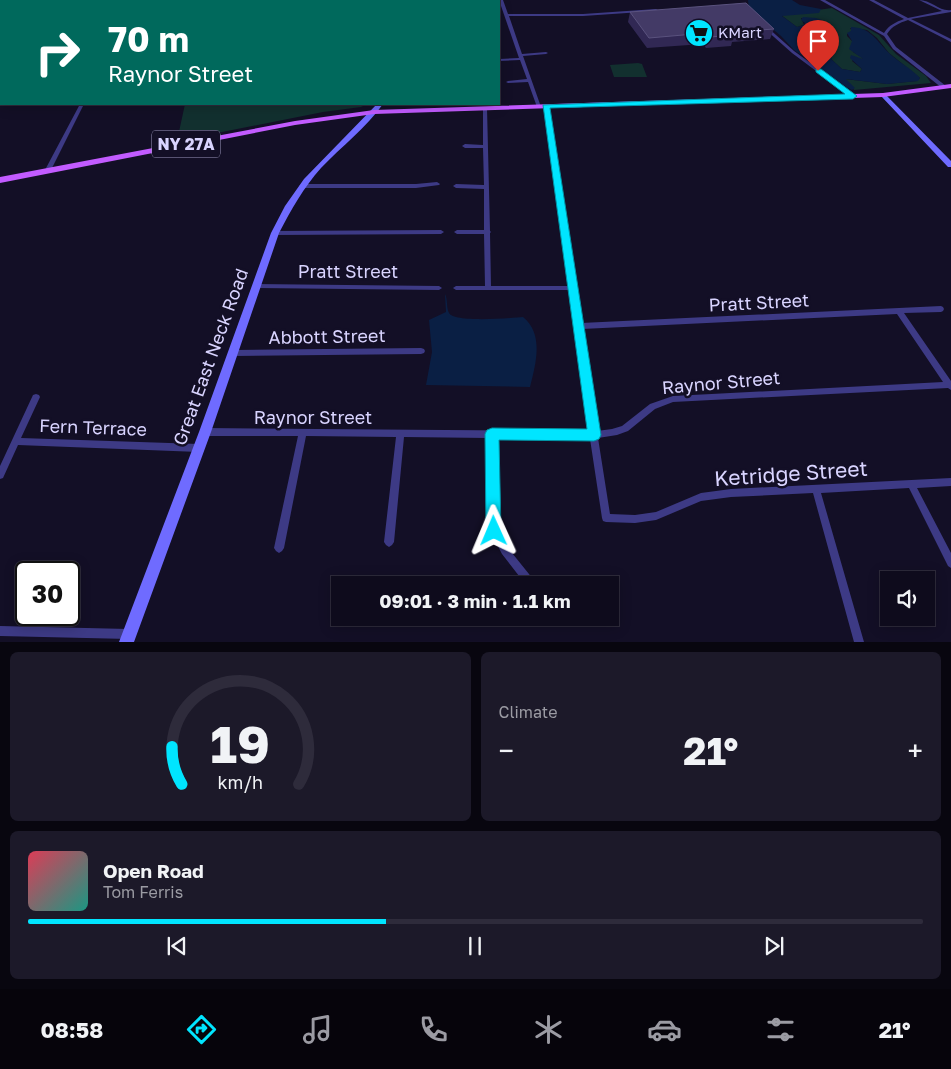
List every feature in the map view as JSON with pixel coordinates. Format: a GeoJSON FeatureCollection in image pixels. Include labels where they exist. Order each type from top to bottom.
{"type":"FeatureCollection","features":[{"type":"Feature","properties":{"kind":"main road","name":"NY 27A"},"geometry":{"type":"LineString","coordinates":[[0,180],[295,122],[377,108],[485,108],[882,95],[947,87]]}},
{"type":"Feature","properties":{"kind":"main road"},"geometry":{"type":"LineString","coordinates":[[882,95],[951,165]]}},
{"type":"Feature","properties":{"kind":"main road","name":"Great East Neck Road"},"geometry":{"type":"LineString","coordinates":[[127,638],[198,448],[206,432],[275,233],[287,209],[302,186],[318,167],[377,108]]}},
{"type":"Feature","properties":{"kind":"street"},"geometry":{"type":"LineString","coordinates":[[501,0],[521,57],[542,106],[594,435]]}},
{"type":"Feature","properties":{"kind":"street"},"geometry":{"type":"LineString","coordinates":[[822,0],[885,36],[897,51],[947,87]]}},
{"type":"Feature","properties":{"kind":"street"},"geometry":{"type":"LineString","coordinates":[[871,0],[951,41]]}},
{"type":"Feature","properties":{"kind":"street"},"geometry":{"type":"LineString","coordinates":[[921,0],[949,12]]}},
{"type":"Feature","properties":{"kind":"street"},"geometry":{"type":"LineString","coordinates":[[500,13],[582,15],[665,10]]}},
{"type":"Feature","properties":{"kind":"street"},"geometry":{"type":"LineString","coordinates":[[885,36],[886,30],[891,24],[949,12]]}},
{"type":"Feature","properties":{"kind":"street"},"geometry":{"type":"LineString","coordinates":[[762,24],[793,52],[853,96]]}},
{"type":"Feature","properties":{"kind":"street"},"geometry":{"type":"LineString","coordinates":[[500,60],[546,53]]}},
{"type":"Feature","properties":{"kind":"street"},"geometry":{"type":"LineString","coordinates":[[508,82],[530,80]]}},
{"type":"Feature","properties":{"kind":"street"},"geometry":{"type":"LineString","coordinates":[[48,170],[81,105]]}},
{"type":"Feature","properties":{"kind":"street"},"geometry":{"type":"LineString","coordinates":[[485,108],[488,288]]}},
{"type":"Feature","properties":{"kind":"street"},"geometry":{"type":"LineString","coordinates":[[464,146],[486,147]]}},
{"type":"Feature","properties":{"kind":"street"},"geometry":{"type":"LineString","coordinates":[[302,186],[416,186],[437,184]]}},
{"type":"Feature","properties":{"kind":"street"},"geometry":{"type":"LineString","coordinates":[[456,186],[487,187]]}},
{"type":"Feature","properties":{"kind":"street"},"geometry":{"type":"LineString","coordinates":[[275,233],[441,232]]}},
{"type":"Feature","properties":{"kind":"street"},"geometry":{"type":"LineString","coordinates":[[457,232],[488,232]]}},
{"type":"Feature","properties":{"kind":"street","name":"Pratt Street"},"geometry":{"type":"LineString","coordinates":[[257,286],[439,288]]}},
{"type":"Feature","properties":{"kind":"street"},"geometry":{"type":"LineString","coordinates":[[456,288],[571,288]]}},
{"type":"Feature","properties":{"kind":"street","name":"Pratt Street"},"geometry":{"type":"LineString","coordinates":[[578,326],[941,309]]}},
{"type":"Feature","properties":{"kind":"street"},"geometry":{"type":"LineString","coordinates":[[899,312],[950,386]]}},
{"type":"Feature","properties":{"kind":"street","name":"Abbott Street"},"geometry":{"type":"LineString","coordinates":[[234,353],[421,351]]}},
{"type":"Feature","properties":{"kind":"street","name":"Raynor Street"},"geometry":{"type":"LineString","coordinates":[[206,432],[594,435],[614,433],[628,426],[655,404],[673,399],[950,386]]}},
{"type":"Feature","properties":{"kind":"street"},"geometry":{"type":"LineString","coordinates":[[0,475],[36,397]]}},
{"type":"Feature","properties":{"kind":"street"},"geometry":{"type":"LineString","coordinates":[[279,548],[303,433]]}},
{"type":"Feature","properties":{"kind":"street"},"geometry":{"type":"LineString","coordinates":[[389,542],[400,433]]}},
{"type":"Feature","properties":{"kind":"street"},"geometry":{"type":"LineString","coordinates":[[492,434],[494,531],[505,551],[525,576]]}},
{"type":"Feature","properties":{"kind":"street","name":"Ketridge Street"},"geometry":{"type":"LineString","coordinates":[[594,435],[606,518],[636,519],[656,516],[701,497],[731,493],[951,482]]}},
{"type":"Feature","properties":{"kind":"street","name":"Fern Terrace"},"geometry":{"type":"LineString","coordinates":[[15,441],[198,448]]}},
{"type":"Feature","properties":{"kind":"street"},"geometry":{"type":"LineString","coordinates":[[911,484],[951,563]]}},
{"type":"Feature","properties":{"kind":"street"},"geometry":{"type":"LineString","coordinates":[[816,489],[859,642]]}},
{"type":"Feature","properties":{"kind":"street"},"geometry":{"type":"LineString","coordinates":[[0,631],[127,638]]}},
{"type":"Feature","properties":{"kind":"green space"},"geometry":{"type":"Polygon","coordinates":[[[832,8],[879,35],[896,54],[926,76],[931,83],[854,90],[845,79],[887,84],[917,81],[920,78],[889,53],[877,38],[867,30],[850,28],[852,31],[847,36],[852,41],[853,52],[863,58],[861,60],[855,57],[852,61],[862,69],[860,72],[842,69],[831,59],[835,52],[828,47],[830,43],[816,35],[819,31],[816,28],[818,27],[816,18],[801,18],[804,25],[797,27],[781,15],[832,8]]]}},
{"type":"Feature","properties":{"kind":"green space"},"geometry":{"type":"Polygon","coordinates":[[[642,64],[647,77],[614,77],[610,65],[642,64]]]}},
{"type":"Feature","properties":{"kind":"green space"},"geometry":{"type":"Polygon","coordinates":[[[185,105],[365,105],[361,107],[323,112],[177,141],[185,105]]]}},
{"type":"Feature","properties":{"kind":"water"},"geometry":{"type":"Polygon","coordinates":[[[748,0],[792,0],[800,5],[821,9],[819,13],[782,16],[797,27],[804,25],[805,23],[801,20],[803,17],[822,20],[820,27],[816,28],[820,33],[816,35],[824,37],[830,43],[828,47],[836,53],[833,54],[831,59],[842,69],[860,72],[862,69],[850,58],[851,55],[863,59],[849,49],[852,41],[847,33],[851,31],[851,27],[868,32],[920,78],[918,81],[887,84],[846,79],[855,88],[852,90],[794,50],[781,36],[749,9],[748,0]]]}},
{"type":"Feature","properties":{"kind":"water"},"geometry":{"type":"Polygon","coordinates":[[[445,294],[448,311],[453,316],[471,319],[523,317],[530,324],[534,332],[537,349],[530,387],[426,385],[432,352],[429,320],[446,312],[445,294]]]}},
{"type":"Feature","properties":{"kind":"building"},"geometry":{"type":"Polygon","coordinates":[[[746,3],[774,29],[732,32],[735,35],[710,37],[706,33],[649,38],[630,12],[746,3]]]}},
{"type":"Feature","properties":{"kind":"place","name":"KMart"},"geometry":{"type":"Point","coordinates":[699,33]}},
{"type":"Feature","properties":{"kind":"route"},"geometry":{"type":"LineString","coordinates":[[494,531],[492,434],[594,435],[571,288],[546,106],[853,96],[818,71]]}}]}
